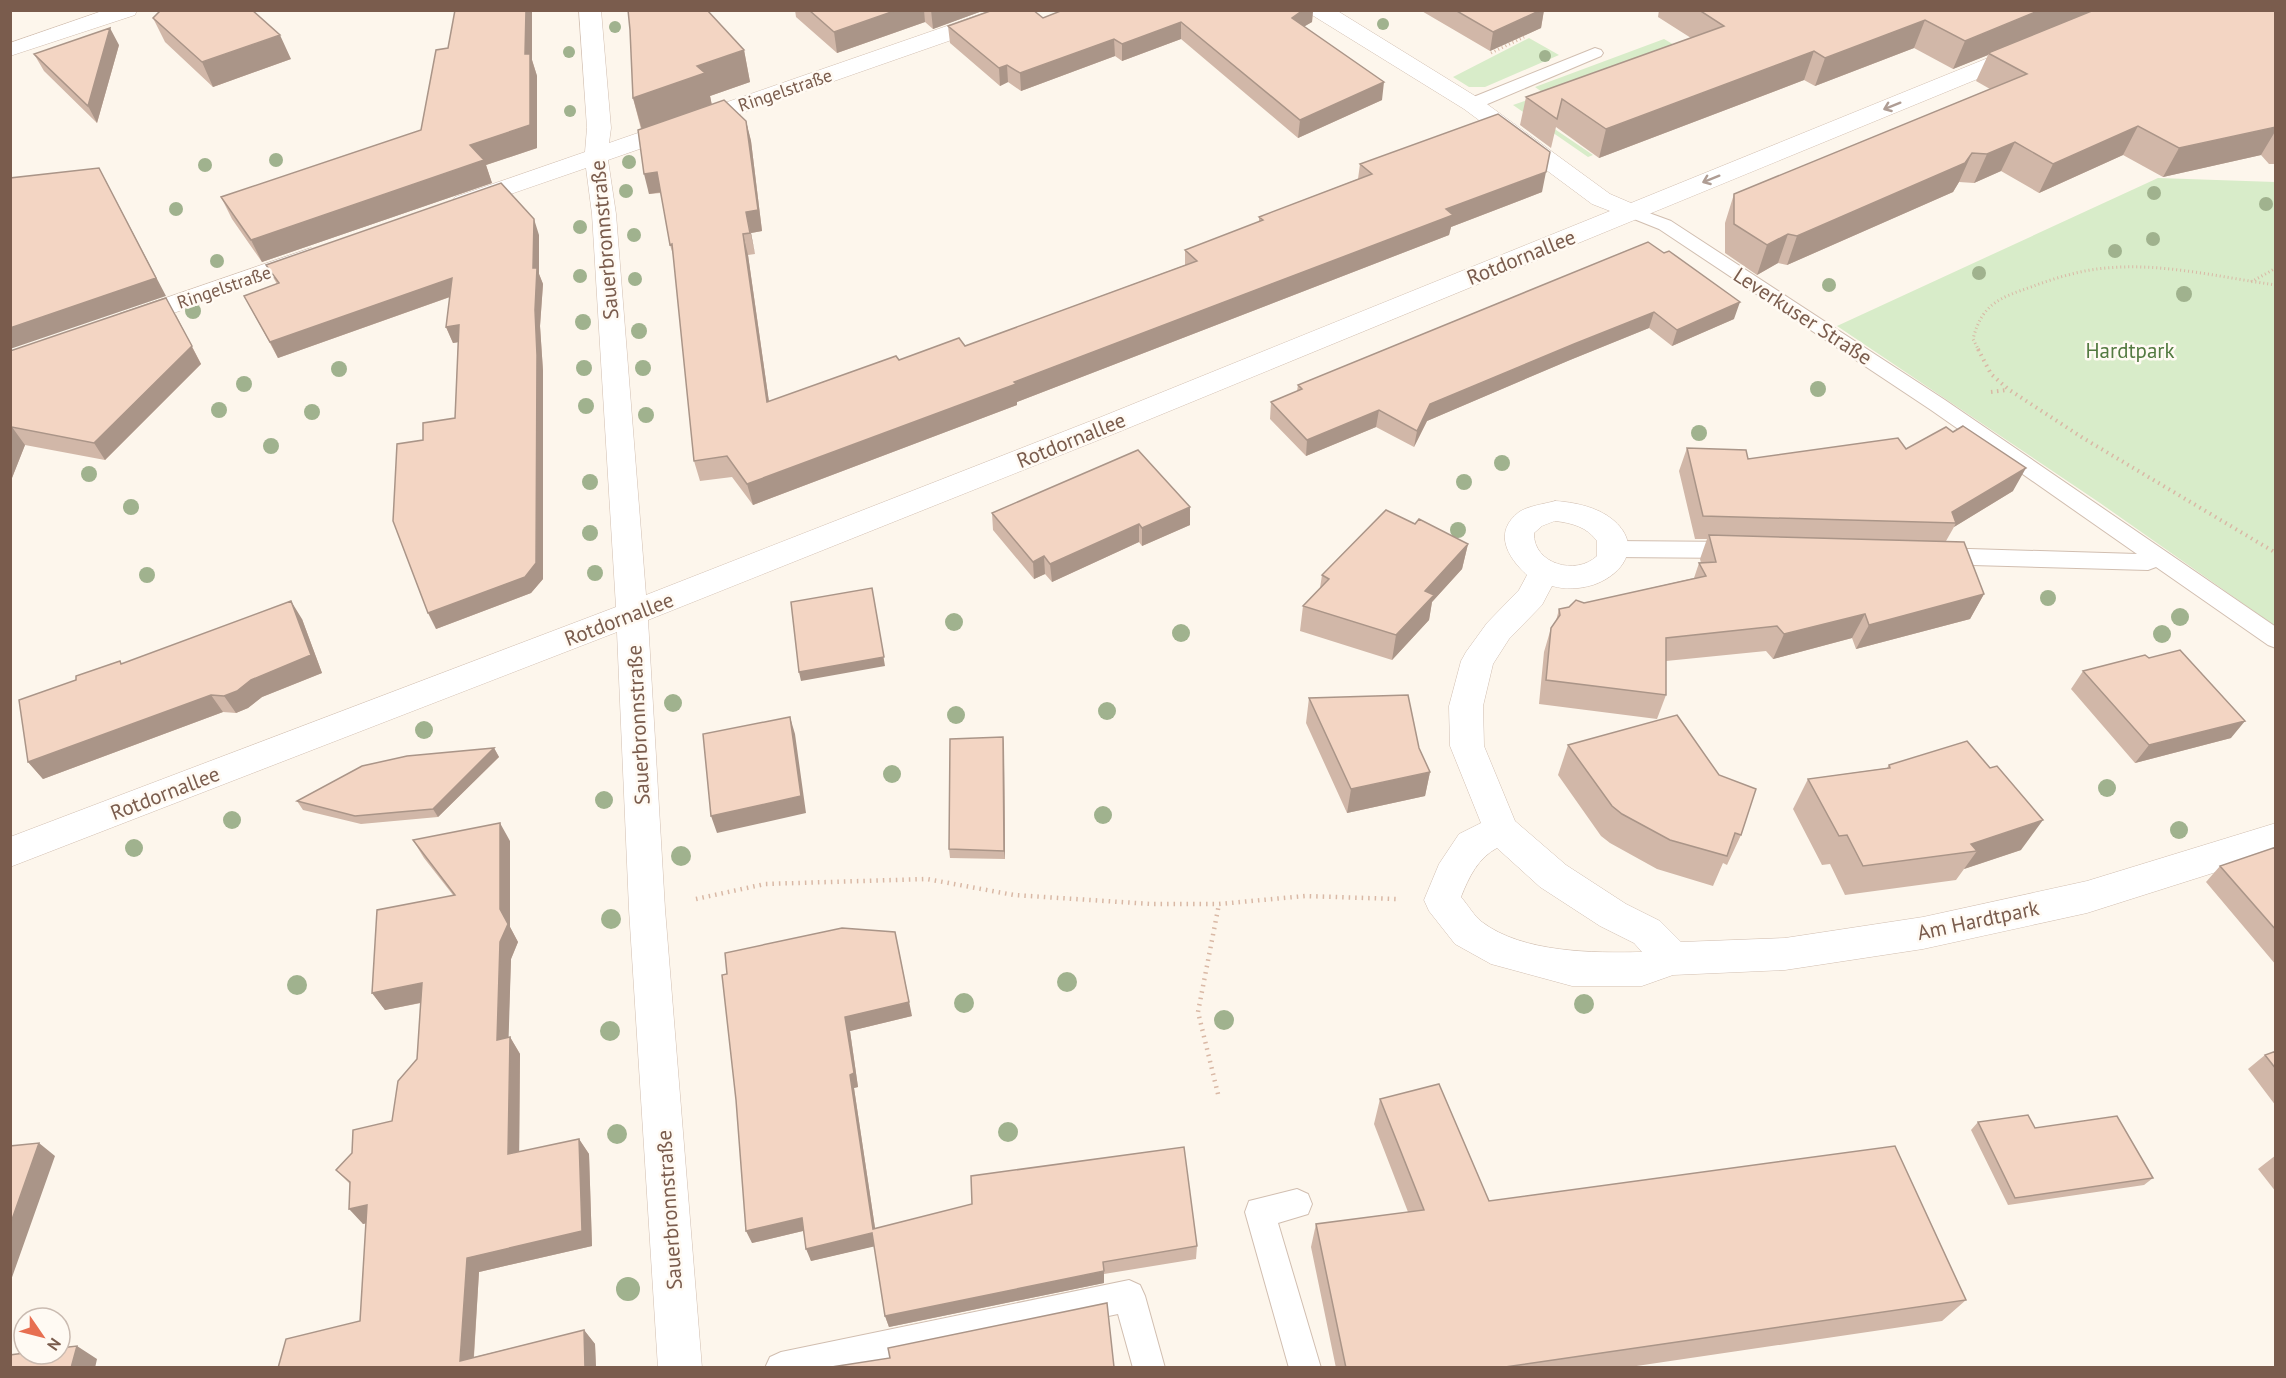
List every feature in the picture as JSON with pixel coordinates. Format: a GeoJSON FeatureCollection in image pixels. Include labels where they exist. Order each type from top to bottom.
{"type":"FeatureCollection","features":[{"type":"Feature","properties":{"kind":"street"},"geometry":{"type":"LineString","coordinates":[[39,39],[51,10]]}},
{"type":"Feature","properties":{"kind":"street"},"geometry":{"type":"LineString","coordinates":[[10,50],[127,10]]}},
{"type":"Feature","properties":{"kind":"street","name":"Sauerbronnstraße"},"geometry":{"type":"LineString","coordinates":[[590,10],[599,128],[596,156],[604,214],[632,613],[647,909],[680,1368]]}},
{"type":"Feature","properties":{"kind":"street","name":"Ringelstraße"},"geometry":{"type":"LineString","coordinates":[[444,209],[1015,10]]}},
{"type":"Feature","properties":{"kind":"street","name":"Leverkuser Straße"},"geometry":{"type":"LineString","coordinates":[[1320,10],[1472,104],[1601,199],[1630,211]]}},
{"type":"Feature","properties":{"kind":"street"},"geometry":{"type":"LineString","coordinates":[[10,28],[39,39]]}},
{"type":"Feature","properties":{"kind":"street","name":"Rotdornallee"},"geometry":{"type":"LineString","coordinates":[[10,852],[632,613],[1111,424],[2040,45]]}},
{"type":"Feature","properties":{"kind":"street","name":"Ringelstraße"},"geometry":{"type":"LineString","coordinates":[[111,327],[333,248]]}},
{"type":"Feature","properties":{"kind":"street"},"geometry":{"type":"LineString","coordinates":[[1571,512],[1587,517],[1601,526],[1609,537],[1613,549],[1611,560],[1603,569],[1592,575],[1577,578],[1560,577],[1544,572],[1521,552],[1517,541],[1519,529],[1527,520],[1539,513],[1571,512]]}},
{"type":"Feature","properties":{"kind":"street"},"geometry":{"type":"LineString","coordinates":[[1544,572],[1531,597],[1498,632],[1477,661],[1466,706],[1467,746],[1501,830],[1553,876],[1613,915],[1647,932],[1673,959]]}},
{"type":"Feature","properties":{"kind":"street"},"geometry":{"type":"LineString","coordinates":[[1442,900],[1452,875],[1472,844],[1501,830]]}},
{"type":"Feature","properties":{"kind":"street","name":"Am Hardtpark"},"geometry":{"type":"LineString","coordinates":[[1442,900],[1468,933],[1504,952],[1572,969],[1642,969],[1673,959],[1785,954],[1923,933],[2087,897],[2276,838]]}},
{"type":"Feature","properties":{"kind":"lane"},"geometry":{"type":"LineString","coordinates":[[1472,104],[1595,53]]}},
{"type":"Feature","properties":{"kind":"lane","name":"Leverkuser Straße"},"geometry":{"type":"LineString","coordinates":[[1630,211],[1665,225],[1938,405],[2276,639]]}},
{"type":"Feature","properties":{"kind":"lane"},"geometry":{"type":"LineString","coordinates":[[1613,549],[1754,550]]}},
{"type":"Feature","properties":{"kind":"lane"},"geometry":{"type":"LineString","coordinates":[[1921,555],[2148,562],[2160,557]]}},
{"type":"Feature","properties":{"kind":"lane"},"geometry":{"type":"LineString","coordinates":[[1297,1204],[1260,1212],[1305,1368]]}},
{"type":"Feature","properties":{"kind":"lane"},"geometry":{"type":"LineString","coordinates":[[781,1368],[1129,1296],[1149,1368]]}},
{"type":"Feature","properties":{"kind":"path"},"geometry":{"type":"LineString","coordinates":[[2251,282],[2276,268]]}},
{"type":"Feature","properties":{"kind":"path"},"geometry":{"type":"LineString","coordinates":[[2276,285],[2154,269],[2097,269],[2039,283],[1999,297],[1981,317],[1973,339],[1991,374],[2008,390],[2083,438],[2276,553]]}},
{"type":"Feature","properties":{"kind":"path"},"geometry":{"type":"LineString","coordinates":[[647,909],[765,884],[927,879],[1014,895],[1150,904],[1219,904],[1305,896],[1442,900]]}},
{"type":"Feature","properties":{"kind":"path"},"geometry":{"type":"LineString","coordinates":[[1218,1094],[1198,1012],[1219,904]]}},
{"type":"Feature","properties":{"kind":"green space"},"geometry":{"type":"Polygon","coordinates":[[[1529,38],[1559,55],[1485,87],[1469,87],[1453,77],[1529,38]]]}},
{"type":"Feature","properties":{"kind":"green space"},"geometry":{"type":"Polygon","coordinates":[[[1664,39],[1690,54],[1531,113],[1593,155],[1588,157],[1513,105],[1545,94],[1535,87],[1664,39]]]}},
{"type":"Feature","properties":{"kind":"green space","name":"Hardtpark"},"geometry":{"type":"Polygon","coordinates":[[[2158,178],[2275,182],[2275,626],[2100,503],[1837,326],[2158,178]]]}},
{"type":"Feature","properties":{"kind":"building"},"geometry":{"type":"Polygon","coordinates":[[[161,10],[252,10],[280,35],[202,62],[153,18],[161,10]]]}},
{"type":"Feature","properties":{"kind":"building"},"geometry":{"type":"Polygon","coordinates":[[[455,10],[526,10],[525,54],[530,54],[530,125],[470,145],[484,160],[251,240],[221,197],[421,130],[436,50],[448,48],[455,10]]]}},
{"type":"Feature","properties":{"kind":"building"},"geometry":{"type":"Polygon","coordinates":[[[628,10],[707,10],[744,50],[697,66],[705,73],[633,98],[628,10]]]}},
{"type":"Feature","properties":{"kind":"building"},"geometry":{"type":"Polygon","coordinates":[[[809,10],[897,10],[834,32],[809,10]]]}},
{"type":"Feature","properties":{"kind":"building"},"geometry":{"type":"Polygon","coordinates":[[[993,10],[1033,10],[1043,18],[1063,10],[1303,10],[1292,18],[1384,82],[1300,120],[1181,22],[1122,44],[1114,39],[1020,73],[1007,65],[999,68],[948,26],[993,10]]]}},
{"type":"Feature","properties":{"kind":"building"},"geometry":{"type":"Polygon","coordinates":[[[1455,10],[1541,10],[1493,32],[1455,10]]]}},
{"type":"Feature","properties":{"kind":"building"},"geometry":{"type":"Polygon","coordinates":[[[1699,10],[2040,10],[1965,41],[1925,20],[1825,58],[1814,51],[1606,129],[1562,99],[1557,119],[1526,97],[1724,26],[1699,10]]]}},
{"type":"Feature","properties":{"kind":"building"},"geometry":{"type":"Polygon","coordinates":[[[2094,10],[2276,10],[2276,127],[2179,148],[2138,126],[2053,164],[2015,142],[1987,154],[1972,153],[1965,163],[1797,236],[1788,234],[1767,245],[1734,224],[1734,194],[2027,74],[1988,53],[2094,10]]]}},
{"type":"Feature","properties":{"kind":"building"},"geometry":{"type":"Polygon","coordinates":[[[110,28],[88,106],[34,54],[110,28]]]}},
{"type":"Feature","properties":{"kind":"building"},"geometry":{"type":"Polygon","coordinates":[[[724,100],[746,121],[758,210],[746,212],[750,233],[743,234],[767,402],[896,356],[899,360],[959,338],[965,346],[1197,261],[1185,250],[1263,220],[1259,217],[1372,174],[1360,164],[1498,114],[1550,152],[1546,172],[1446,209],[1453,215],[1014,382],[1016,384],[747,484],[727,456],[694,461],[672,244],[670,245],[657,172],[644,174],[638,130],[724,100]]]}},
{"type":"Feature","properties":{"kind":"building"},"geometry":{"type":"Polygon","coordinates":[[[99,168],[156,278],[10,328],[10,178],[99,168]]]}},
{"type":"Feature","properties":{"kind":"building"},"geometry":{"type":"Polygon","coordinates":[[[501,183],[534,219],[533,268],[537,268],[535,310],[537,355],[536,563],[525,577],[428,613],[393,521],[397,444],[423,440],[423,423],[455,418],[459,325],[446,327],[452,278],[270,342],[244,296],[279,283],[266,265],[501,183]]]}},
{"type":"Feature","properties":{"kind":"building"},"geometry":{"type":"Polygon","coordinates":[[[1648,242],[1664,253],[1669,251],[1740,302],[1677,330],[1654,312],[1430,404],[1417,431],[1379,410],[1307,440],[1271,402],[1302,389],[1298,385],[1648,242]]]}},
{"type":"Feature","properties":{"kind":"building"},"geometry":{"type":"Polygon","coordinates":[[[166,298],[192,346],[94,443],[12,427],[10,432],[10,351],[166,298]]]}},
{"type":"Feature","properties":{"kind":"building"},"geometry":{"type":"Polygon","coordinates":[[[1963,426],[2026,468],[1952,512],[1956,523],[1703,516],[1687,448],[1746,450],[1748,459],[1898,438],[1906,449],[1946,427],[1953,432],[1963,426]]]}},
{"type":"Feature","properties":{"kind":"building"},"geometry":{"type":"Polygon","coordinates":[[[1138,450],[1190,507],[1142,528],[1139,524],[1050,564],[1044,556],[1033,562],[992,513],[1138,450]]]}},
{"type":"Feature","properties":{"kind":"building"},"geometry":{"type":"Polygon","coordinates":[[[1386,510],[1415,524],[1419,519],[1468,544],[1425,591],[1434,595],[1396,635],[1303,606],[1329,579],[1322,575],[1386,510]]]}},
{"type":"Feature","properties":{"kind":"building"},"geometry":{"type":"Polygon","coordinates":[[[1709,535],[1964,542],[1984,594],[1869,625],[1865,614],[1784,634],[1777,626],[1666,638],[1666,695],[1546,680],[1551,628],[1560,615],[1559,609],[1569,607],[1576,600],[1584,603],[1706,576],[1699,563],[1716,562],[1709,535]]]}},
{"type":"Feature","properties":{"kind":"building"},"geometry":{"type":"Polygon","coordinates":[[[872,588],[884,657],[799,672],[791,602],[872,588]]]}},
{"type":"Feature","properties":{"kind":"building"},"geometry":{"type":"Polygon","coordinates":[[[291,601],[311,655],[251,680],[237,691],[224,696],[211,695],[28,762],[19,700],[76,680],[76,676],[120,661],[121,664],[291,601]]]}},
{"type":"Feature","properties":{"kind":"building"},"geometry":{"type":"Polygon","coordinates":[[[2180,650],[2245,721],[2149,745],[2083,671],[2145,655],[2149,658],[2180,650]]]}},
{"type":"Feature","properties":{"kind":"building"},"geometry":{"type":"Polygon","coordinates":[[[1408,695],[1419,748],[1430,772],[1351,789],[1309,698],[1408,695]]]}},
{"type":"Feature","properties":{"kind":"building"},"geometry":{"type":"Polygon","coordinates":[[[1677,715],[1719,775],[1756,789],[1741,835],[1735,833],[1727,856],[1670,840],[1622,814],[1612,806],[1568,745],[1677,715]]]}},
{"type":"Feature","properties":{"kind":"building"},"geometry":{"type":"Polygon","coordinates":[[[790,717],[801,796],[711,816],[703,734],[790,717]]]}},
{"type":"Feature","properties":{"kind":"building"},"geometry":{"type":"Polygon","coordinates":[[[1003,737],[1004,851],[949,849],[950,739],[1003,737]]]}},
{"type":"Feature","properties":{"kind":"building"},"geometry":{"type":"Polygon","coordinates":[[[1967,741],[1990,768],[1997,766],[2043,820],[1971,844],[1977,851],[1863,866],[1847,835],[1839,836],[1808,779],[1890,768],[1889,765],[1967,741]]]}},
{"type":"Feature","properties":{"kind":"building"},"geometry":{"type":"Polygon","coordinates":[[[494,748],[433,809],[355,816],[297,801],[362,766],[407,756],[494,748]]]}},
{"type":"Feature","properties":{"kind":"building"},"geometry":{"type":"Polygon","coordinates":[[[500,823],[500,909],[508,924],[500,942],[497,1040],[510,1037],[508,1154],[579,1139],[582,1231],[467,1258],[460,1361],[584,1330],[585,1368],[278,1368],[286,1339],[360,1321],[367,1205],[349,1209],[350,1182],[336,1170],[352,1153],[353,1130],[392,1121],[398,1081],[417,1059],[422,983],[372,993],[377,910],[455,895],[413,840],[500,823]]]}},
{"type":"Feature","properties":{"kind":"building"},"geometry":{"type":"Polygon","coordinates":[[[2276,847],[2276,930],[2220,866],[2276,847]]]}},
{"type":"Feature","properties":{"kind":"building"},"geometry":{"type":"Polygon","coordinates":[[[842,928],[895,932],[909,1002],[845,1017],[854,1073],[850,1075],[873,1229],[972,1204],[971,1176],[1184,1147],[1197,1246],[1103,1262],[1104,1271],[885,1316],[872,1233],[806,1249],[802,1218],[746,1231],[736,1100],[722,975],[727,974],[725,953],[842,928]]]}},
{"type":"Feature","properties":{"kind":"building"},"geometry":{"type":"Polygon","coordinates":[[[2276,1051],[2276,1069],[2265,1055],[2276,1051]]]}},
{"type":"Feature","properties":{"kind":"building"},"geometry":{"type":"Polygon","coordinates":[[[1439,1084],[1489,1201],[1895,1146],[1966,1300],[1498,1368],[1346,1368],[1316,1224],[1424,1210],[1380,1099],[1439,1084]]]}},
{"type":"Feature","properties":{"kind":"building"},"geometry":{"type":"Polygon","coordinates":[[[2028,1115],[2035,1128],[2117,1116],[2153,1178],[2015,1198],[1978,1122],[2028,1115]]]}},
{"type":"Feature","properties":{"kind":"building"},"geometry":{"type":"Polygon","coordinates":[[[39,1143],[10,1225],[10,1146],[39,1143]]]}},
{"type":"Feature","properties":{"kind":"building"},"geometry":{"type":"Polygon","coordinates":[[[1107,1303],[1114,1367],[1117,1368],[825,1368],[890,1358],[888,1348],[1107,1303]]]}},
{"type":"Feature","properties":{"kind":"building"},"geometry":{"type":"Polygon","coordinates":[[[77,1346],[72,1364],[72,1347],[77,1346]]]}},
{"type":"Feature","properties":{"kind":"building"},"geometry":{"type":"Polygon","coordinates":[[[10,1355],[12,1355],[12,1366],[72,1366],[71,1368],[10,1368],[10,1355]]]}}]}
